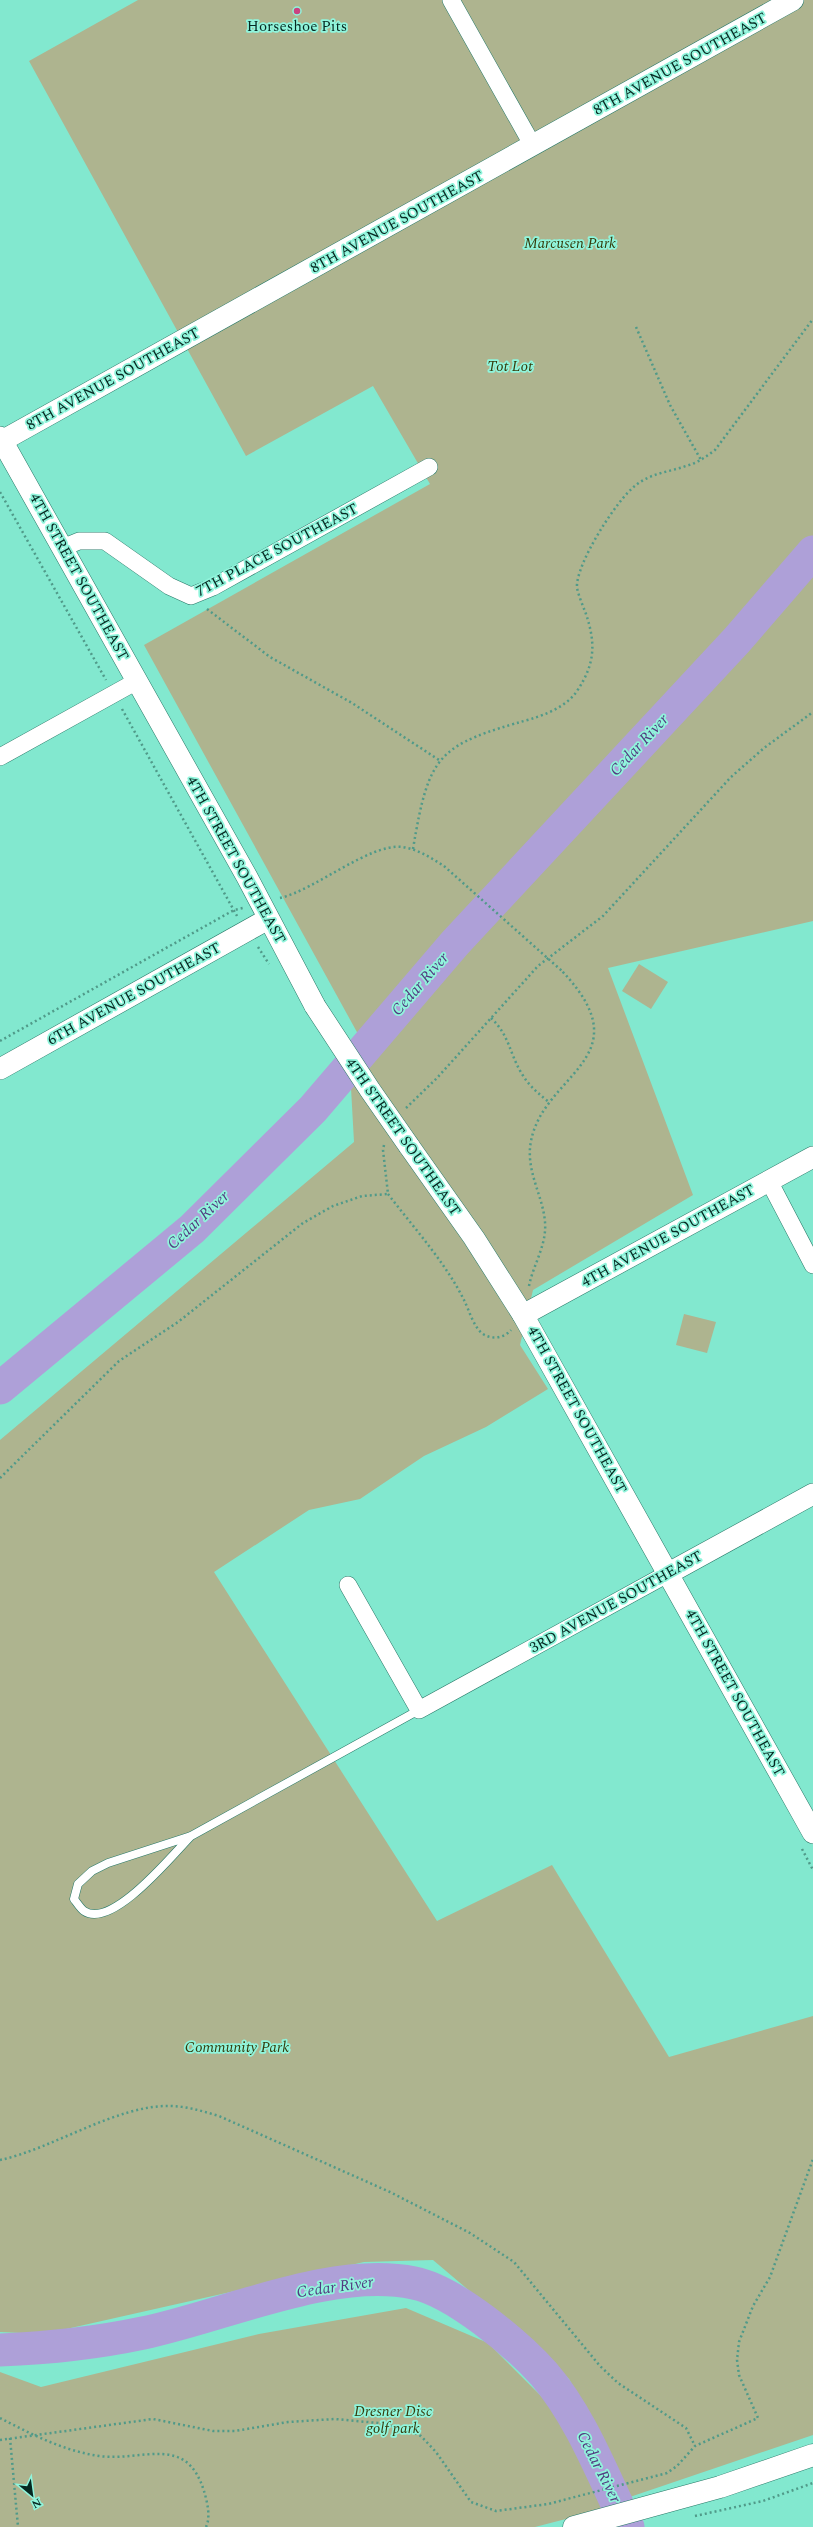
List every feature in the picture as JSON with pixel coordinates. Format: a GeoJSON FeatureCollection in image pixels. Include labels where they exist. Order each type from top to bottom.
{"type":"FeatureCollection","features":[{"type":"Feature","properties":{"kind":"main road"},"geometry":{"type":"LineString","coordinates":[[574,2527],[678,2500],[813,2455]]}},
{"type":"Feature","properties":{"kind":"street"},"geometry":{"type":"LineString","coordinates":[[451,0],[533,146]]}},
{"type":"Feature","properties":{"kind":"street","name":"8TH AVENUE SOUTHEAST"},"geometry":{"type":"LineString","coordinates":[[1,440],[533,146],[793,0]]}},
{"type":"Feature","properties":{"kind":"street","name":"4TH STREET SOUTHEAST"},"geometry":{"type":"LineString","coordinates":[[1,440],[137,681],[316,1006],[361,1078],[474,1238],[523,1315],[813,1833]]}},
{"type":"Feature","properties":{"kind":"street","name":"7TH PLACE SOUTHEAST"},"geometry":{"type":"LineString","coordinates":[[62,548],[79,542],[105,541],[169,586],[191,596],[213,587],[429,467]]}},
{"type":"Feature","properties":{"kind":"street"},"geometry":{"type":"LineString","coordinates":[[0,757],[137,681]]}},
{"type":"Feature","properties":{"kind":"street","name":"6TH AVENUE SOUTHEAST"},"geometry":{"type":"LineString","coordinates":[[0,1069],[264,911]]}},
{"type":"Feature","properties":{"kind":"street","name":"4TH AVENUE SOUTHEAST"},"geometry":{"type":"LineString","coordinates":[[523,1315],[813,1157]]}},
{"type":"Feature","properties":{"kind":"street"},"geometry":{"type":"LineString","coordinates":[[768,1181],[813,1265]]}},
{"type":"Feature","properties":{"kind":"street","name":"3RD AVENUE SOUTHEAST"},"geometry":{"type":"LineString","coordinates":[[419,1710],[813,1494]]}},
{"type":"Feature","properties":{"kind":"street"},"geometry":{"type":"LineString","coordinates":[[348,1585],[419,1710]]}},
{"type":"Feature","properties":{"kind":"lane"},"geometry":{"type":"LineString","coordinates":[[191,1836],[138,1891],[122,1905],[100,1914],[85,1912],[74,1900],[78,1884],[92,1872],[108,1863],[191,1836],[419,1710]]}},
{"type":"Feature","properties":{"kind":"path"},"geometry":{"type":"LineString","coordinates":[[413,849],[420,807],[432,771],[439,760],[464,740],[550,712],[576,693],[587,673],[593,654],[593,638],[577,588],[583,562],[598,534],[635,485],[661,472],[686,466],[702,460],[715,450],[728,435],[813,320]]}},
{"type":"Feature","properties":{"kind":"path"},"geometry":{"type":"LineString","coordinates":[[636,327],[670,405],[702,460]]}},
{"type":"Feature","properties":{"kind":"path"},"geometry":{"type":"LineString","coordinates":[[191,596],[270,657],[352,703],[439,760]]}},
{"type":"Feature","properties":{"kind":"path"},"geometry":{"type":"LineString","coordinates":[[402,1114],[538,966],[603,916],[731,777],[764,748],[813,712]]}},
{"type":"Feature","properties":{"kind":"path"},"geometry":{"type":"LineString","coordinates":[[0,1041],[234,910],[264,911],[286,897],[381,850],[400,847],[413,849],[444,866],[562,971],[584,996],[593,1030],[592,1046],[587,1058],[550,1102],[537,1124],[530,1148],[531,1170],[545,1222],[544,1242],[532,1270],[523,1315],[509,1332],[497,1338],[489,1338],[481,1333],[464,1298],[439,1260],[388,1194],[383,1150],[386,1140]]}},
{"type":"Feature","properties":{"kind":"path"},"geometry":{"type":"LineString","coordinates":[[490,1018],[501,1028],[509,1040],[521,1073],[530,1086],[550,1102]]}},
{"type":"Feature","properties":{"kind":"path"},"geometry":{"type":"LineString","coordinates":[[0,1478],[119,1361],[178,1322],[303,1223],[333,1206],[362,1196],[388,1194]]}},
{"type":"Feature","properties":{"kind":"path"},"geometry":{"type":"LineString","coordinates":[[0,2160],[141,2109],[167,2106],[191,2108],[220,2116],[390,2192],[470,2233],[514,2262],[600,2366],[618,2383],[686,2428],[695,2446]]}},
{"type":"Feature","properties":{"kind":"path"},"geometry":{"type":"LineString","coordinates":[[0,2440],[31,2434],[153,2419],[213,2431],[235,2431],[288,2422],[335,2419],[378,2423],[402,2428],[420,2436],[436,2452],[471,2502],[482,2508],[496,2511],[548,2504],[667,2473],[677,2466],[695,2446],[758,2418],[739,2375],[737,2360],[739,2342],[753,2306],[770,2277],[813,2159]]}},
{"type":"Feature","properties":{"kind":"path"},"geometry":{"type":"LineString","coordinates":[[0,2418],[31,2434],[71,2449],[100,2456],[168,2454],[182,2457],[189,2463],[201,2481],[208,2512],[206,2527]]}},
{"type":"Feature","properties":{"kind":"path"},"geometry":{"type":"LineString","coordinates":[[10,2438],[18,2527]]}},
{"type":"Feature","properties":{"kind":"path"},"geometry":{"type":"LineString","coordinates":[[693,2517],[763,2501],[813,2483]]}},
{"type":"Feature","properties":{"kind":"green space"},"geometry":{"type":"Polygon","coordinates":[[[138,0],[813,0],[813,921],[608,968],[693,1195],[533,1290],[520,1345],[548,1389],[486,1427],[424,1456],[360,1499],[309,1510],[214,1572],[437,1921],[552,1865],[669,2057],[813,2016],[813,2435],[627,2498],[598,2429],[569,2379],[543,2353],[433,2260],[364,2262],[44,2334],[0,2332],[0,1440],[354,1142],[350,1070],[369,1054],[144,645],[430,484],[373,386],[246,456],[29,61],[138,0]]]}},
{"type":"Feature","properties":{"kind":"green space"},"geometry":{"type":"Polygon","coordinates":[[[639,964],[668,982],[651,1009],[622,991],[639,964]]]}},
{"type":"Feature","properties":{"kind":"green space"},"geometry":{"type":"Polygon","coordinates":[[[684,1314],[716,1322],[707,1353],[676,1345],[684,1314]]]}},
{"type":"Feature","properties":{"kind":"green space","name":"Dresner Disc golf park"},"geometry":{"type":"Polygon","coordinates":[[[406,2308],[488,2343],[552,2407],[607,2506],[593,2512],[535,2527],[0,2527],[0,2372],[41,2387],[259,2334],[406,2308]]]}},
{"type":"Feature","properties":{"kind":"waterway","name":"Cedar River"},"geometry":{"type":"LineString","coordinates":[[0,1388],[192,1229],[313,1109],[455,943],[737,640],[813,552]]}},
{"type":"Feature","properties":{"kind":"waterway","name":"Cedar River"},"geometry":{"type":"LineString","coordinates":[[0,2350],[36,2348],[108,2340],[175,2325],[278,2295],[348,2281],[382,2280],[414,2283],[430,2288],[466,2307],[502,2334],[544,2374],[557,2391],[580,2428],[628,2527]]}},
{"type":"Feature","properties":{"kind":"place","name":"Horseshoe Pits"},"geometry":{"type":"Point","coordinates":[297,11]}},
{"type":"Feature","properties":{"kind":"park label","name":"Marcusen Park"},"geometry":{"type":"Point","coordinates":[570,243]}},
{"type":"Feature","properties":{"kind":"park label","name":"Tot Lot"},"geometry":{"type":"Point","coordinates":[510,366]}},
{"type":"Feature","properties":{"kind":"park label","name":"Community Park"},"geometry":{"type":"Point","coordinates":[237,2047]}}]}
